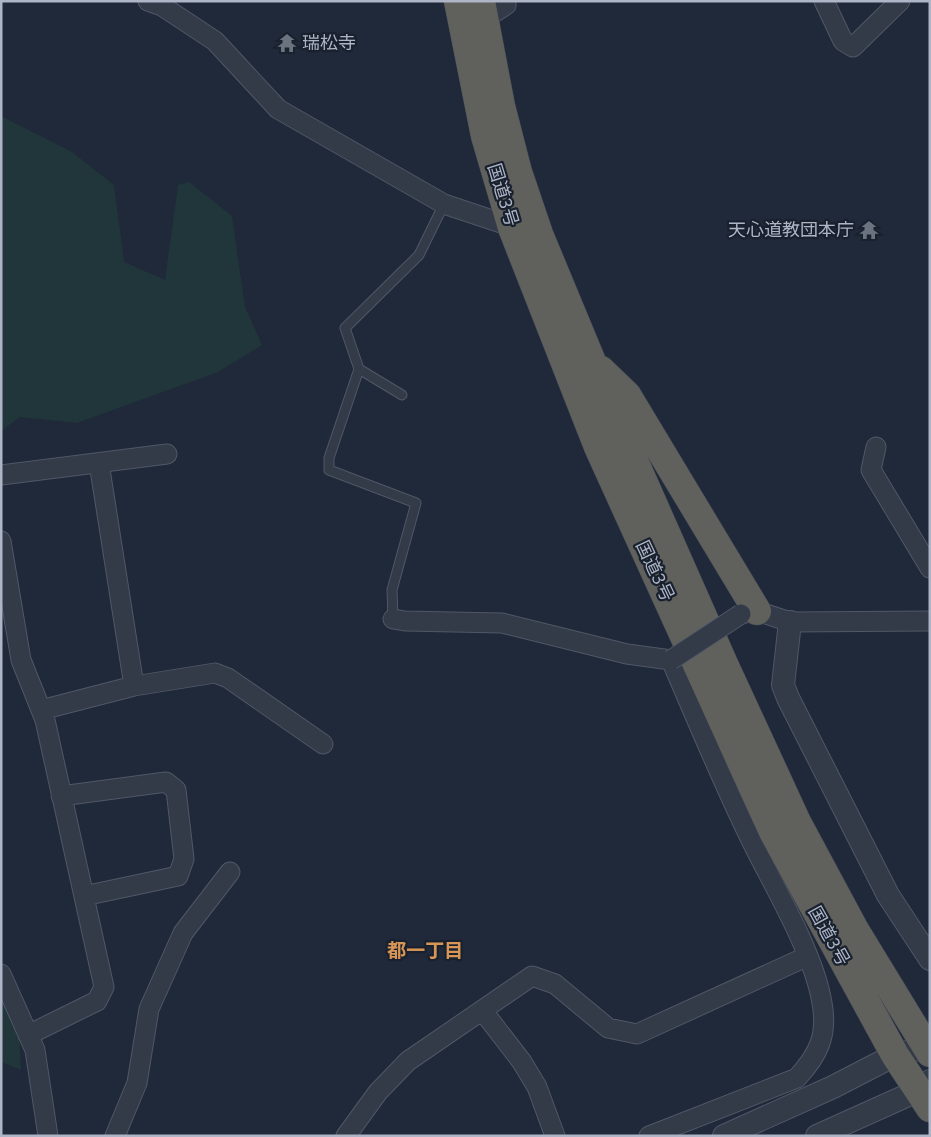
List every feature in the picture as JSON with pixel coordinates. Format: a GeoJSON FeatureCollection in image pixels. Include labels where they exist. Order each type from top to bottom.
{"type":"FeatureCollection","features":[{"type":"Feature","properties":{"kind":"highway","name":"国道3号"},"geometry":{"type":"LineString","coordinates":[[458,1],[485,136],[512,228],[598,447],[773,832],[895,1055],[926,1093]]}},
{"type":"Feature","properties":{"kind":"highway","name":"国道3号"},"geometry":{"type":"LineString","coordinates":[[483,10],[501,106],[518,172],[538,234],[724,664],[797,822],[855,930],[928,1050]]}},
{"type":"Feature","properties":{"kind":"highway"},"geometry":{"type":"LineString","coordinates":[[594,364],[627,395],[749,613]]}},
{"type":"Feature","properties":{"kind":"street"},"geometry":{"type":"LineString","coordinates":[[483,10],[506,5],[505,1]]}},
{"type":"Feature","properties":{"kind":"street"},"geometry":{"type":"LineString","coordinates":[[824,1],[843,41],[853,47],[900,1]]}},
{"type":"Feature","properties":{"kind":"street"},"geometry":{"type":"LineString","coordinates":[[154,2],[215,41],[278,109],[444,204],[512,228],[538,234]]}},
{"type":"Feature","properties":{"kind":"street"},"geometry":{"type":"LineString","coordinates":[[876,447],[871,470],[930,568]]}},
{"type":"Feature","properties":{"kind":"street"},"geometry":{"type":"LineString","coordinates":[[1,475],[167,454]]}},
{"type":"Feature","properties":{"kind":"street"},"geometry":{"type":"LineString","coordinates":[[99,463],[134,686]]}},
{"type":"Feature","properties":{"kind":"street"},"geometry":{"type":"LineString","coordinates":[[1,541],[21,660],[41,710],[104,987],[97,1001],[28,1035]]}},
{"type":"Feature","properties":{"kind":"street"},"geometry":{"type":"LineString","coordinates":[[393,619],[405,621],[502,623],[627,654],[671,660],[749,613],[790,622],[930,621]]}},
{"type":"Feature","properties":{"kind":"street"},"geometry":{"type":"LineString","coordinates":[[790,622],[783,685],[788,698],[888,895],[930,959]]}},
{"type":"Feature","properties":{"kind":"street"},"geometry":{"type":"LineString","coordinates":[[649,1136],[797,1078],[814,1059],[823,1036],[822,1003],[808,956],[740,819],[671,660]]}},
{"type":"Feature","properties":{"kind":"street"},"geometry":{"type":"LineString","coordinates":[[41,710],[134,686],[215,673],[228,678],[323,744]]}},
{"type":"Feature","properties":{"kind":"street"},"geometry":{"type":"LineString","coordinates":[[61,796],[166,782],[176,790],[184,860],[178,876],[84,896]]}},
{"type":"Feature","properties":{"kind":"street"},"geometry":{"type":"LineString","coordinates":[[115,1136],[137,1083],[149,1009],[183,933],[230,872]]}},
{"type":"Feature","properties":{"kind":"street"},"geometry":{"type":"LineString","coordinates":[[346,1136],[378,1092],[408,1061],[532,976],[555,984],[608,1028],[637,1034],[808,956]]}},
{"type":"Feature","properties":{"kind":"street"},"geometry":{"type":"LineString","coordinates":[[1,974],[35,1050],[48,1136]]}},
{"type":"Feature","properties":{"kind":"street"},"geometry":{"type":"LineString","coordinates":[[482,1010],[522,1062],[537,1087],[555,1136]]}},
{"type":"Feature","properties":{"kind":"street"},"geometry":{"type":"LineString","coordinates":[[724,1136],[834,1087],[895,1055],[928,1050]]}},
{"type":"Feature","properties":{"kind":"street"},"geometry":{"type":"LineString","coordinates":[[817,1136],[926,1093]]}},
{"type":"Feature","properties":{"kind":"lane"},"geometry":{"type":"LineString","coordinates":[[393,619],[392,590],[416,503],[330,470],[329,458],[359,368],[345,328],[419,255],[444,204]]}},
{"type":"Feature","properties":{"kind":"lane"},"geometry":{"type":"LineString","coordinates":[[359,368],[402,395]]}},
{"type":"Feature","properties":{"kind":"green space"},"geometry":{"type":"Polygon","coordinates":[[[1,116],[72,152],[114,185],[124,262],[165,280],[178,185],[189,182],[232,216],[245,307],[262,345],[218,372],[77,423],[20,417],[1,431],[1,116]]]}},
{"type":"Feature","properties":{"kind":"green space"},"geometry":{"type":"Polygon","coordinates":[[[1,996],[19,1036],[21,1070],[1,1062],[1,996]]]}},
{"type":"Feature","properties":{"kind":"place","name":"瑞松寺"},"geometry":{"type":"Point","coordinates":[287,43]}},
{"type":"Feature","properties":{"kind":"place","name":"天心道教団本庁"},"geometry":{"type":"Point","coordinates":[869,230]}},
{"type":"Feature","properties":{"kind":"district","name":"都一丁目"},"geometry":{"type":"Point","coordinates":[425,950]}}]}
